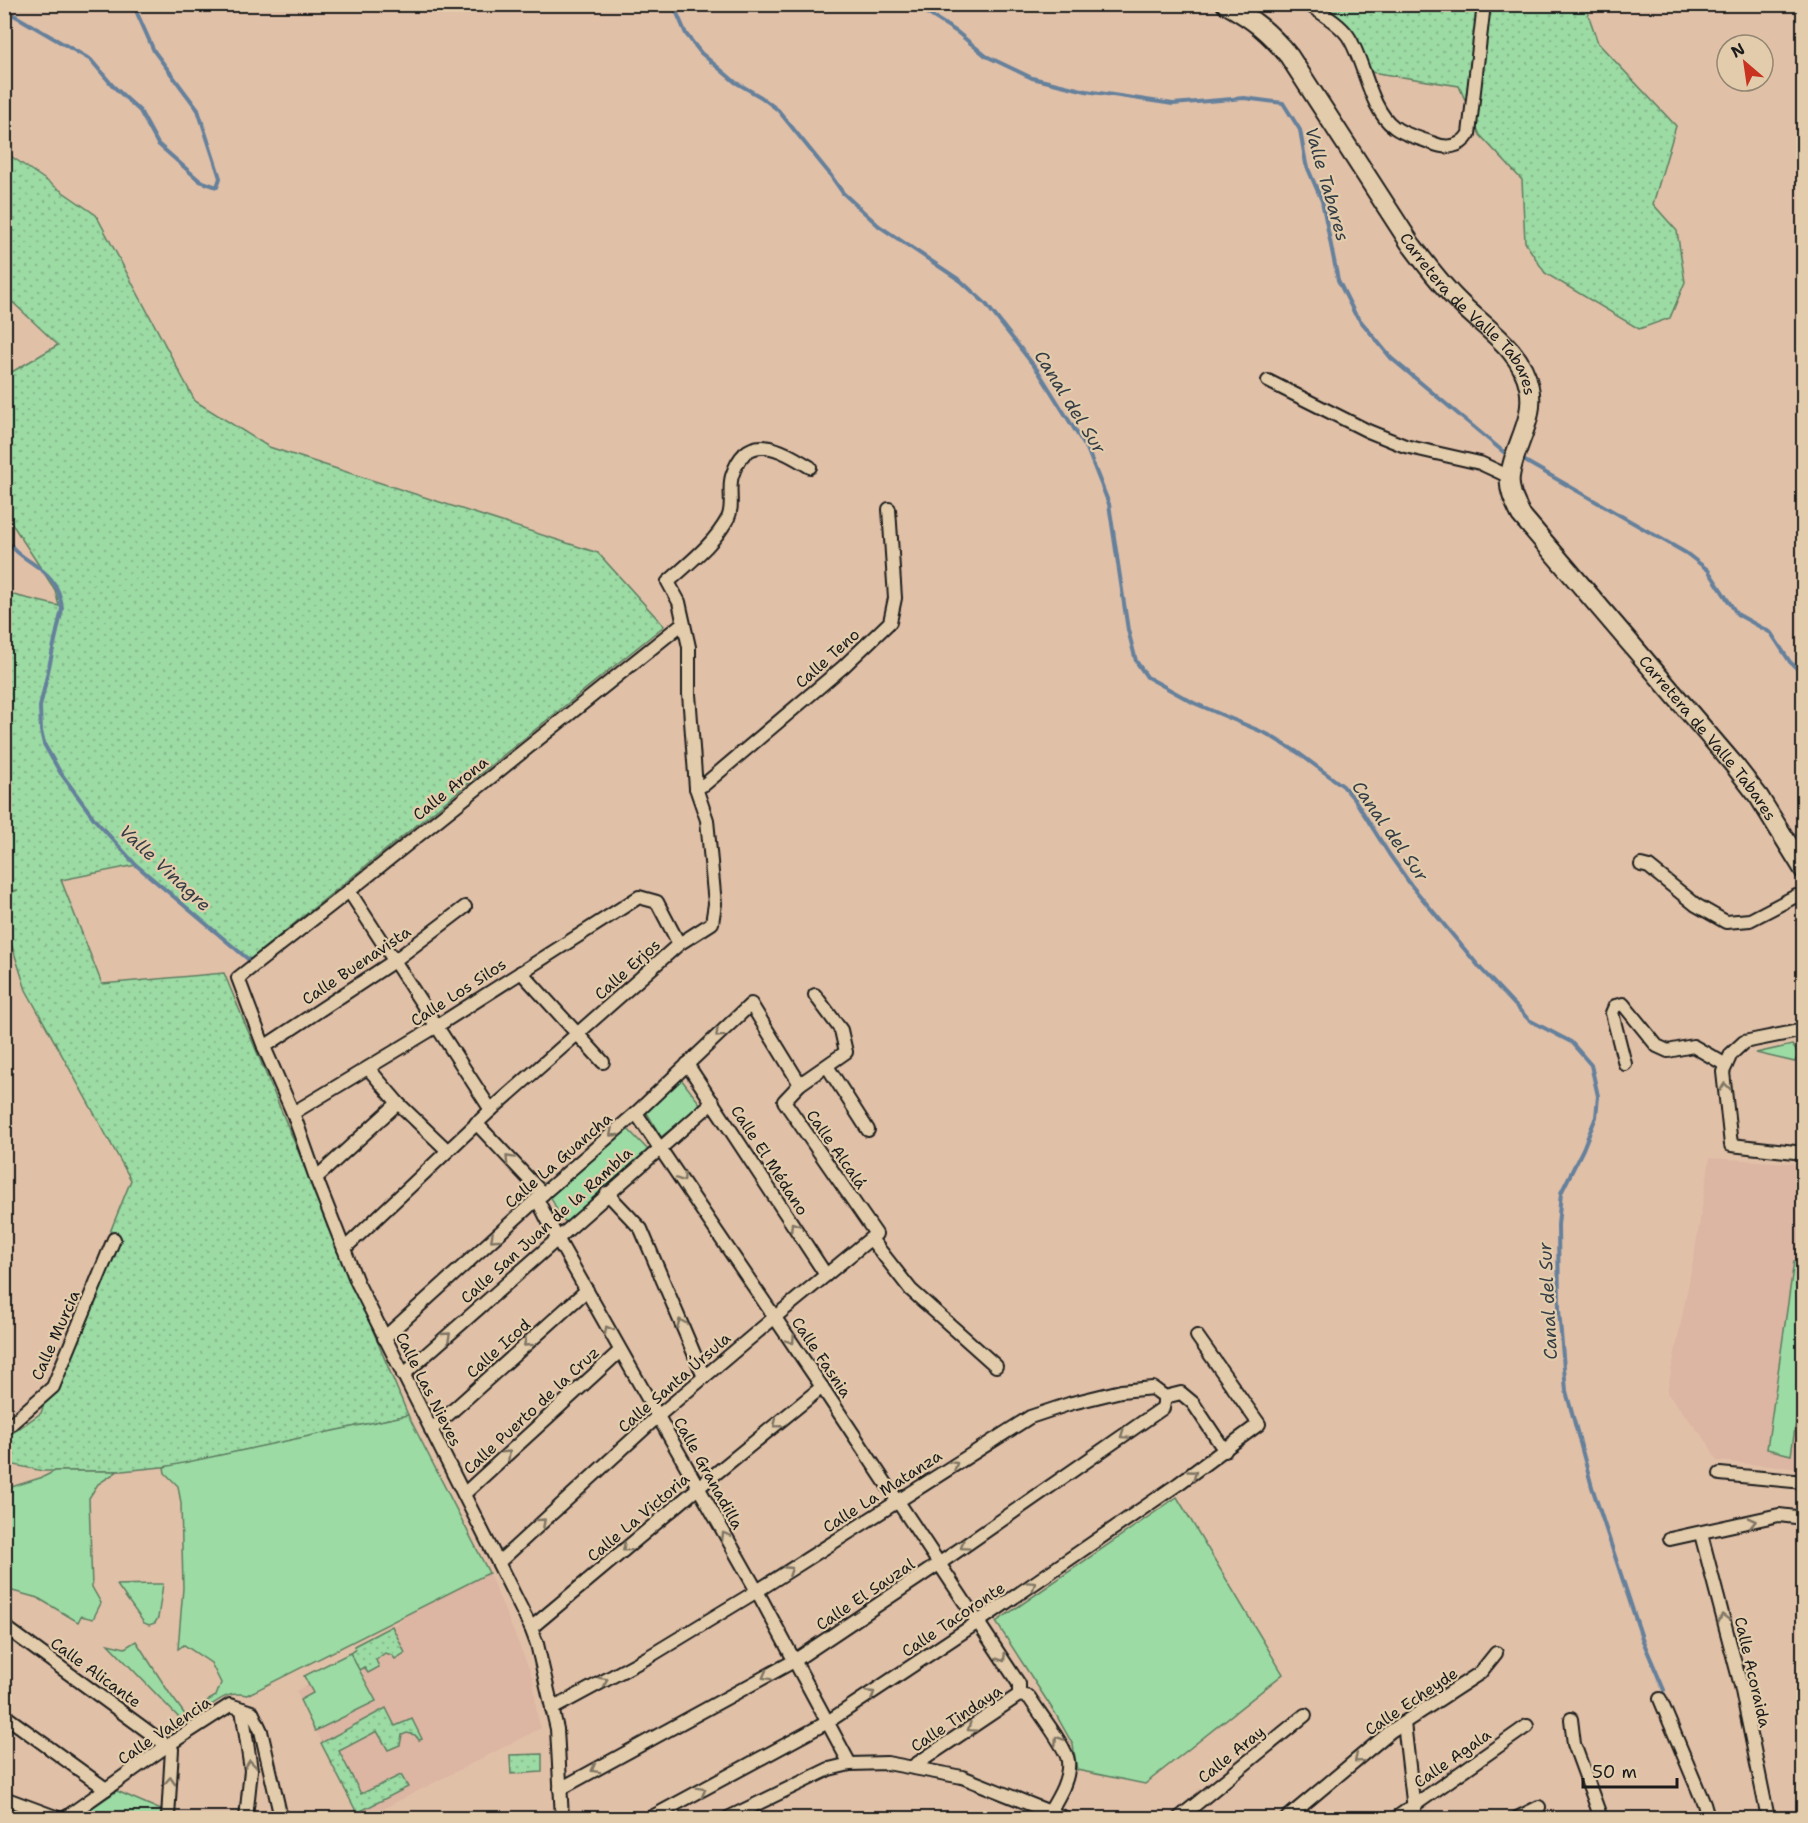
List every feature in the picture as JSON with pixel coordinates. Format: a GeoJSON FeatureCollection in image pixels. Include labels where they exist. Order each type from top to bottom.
{"type":"FeatureCollection","features":[{"type":"Feature","properties":{"kind":"main road","name":"Carretera de Valle Tabares"},"geometry":{"type":"LineString","coordinates":[[1226,4],[1270,34],[1289,56],[1410,243],[1458,302],[1515,356],[1525,372],[1531,402],[1510,477],[1512,497],[1521,515],[1735,766],[1759,797],[1803,870]]}},
{"type":"Feature","properties":{"kind":"street"},"geometry":{"type":"LineString","coordinates":[[1308,4],[1350,38],[1387,122],[1404,133],[1441,147],[1461,143],[1468,134],[1484,4]]}},
{"type":"Feature","properties":{"kind":"street"},"geometry":{"type":"LineString","coordinates":[[1268,381],[1368,431],[1406,446],[1480,464],[1510,477]]}},
{"type":"Feature","properties":{"kind":"street","name":"Calle Erjos"},"geometry":{"type":"LineString","coordinates":[[344,1249],[476,1123],[679,944],[712,923],[715,904],[707,820],[696,788],[689,694],[689,647],[679,602],[668,582],[713,541],[729,515],[732,477],[742,457],[753,448],[768,447],[781,450],[810,467]]}},
{"type":"Feature","properties":{"kind":"street","name":"Calle Teno"},"geometry":{"type":"LineString","coordinates":[[696,788],[705,784],[835,675],[890,622],[895,598],[889,509]]}},
{"type":"Feature","properties":{"kind":"street","name":"Calle Arona"},"geometry":{"type":"LineString","coordinates":[[238,978],[682,623]]}},
{"type":"Feature","properties":{"kind":"street"},"geometry":{"type":"LineString","coordinates":[[1641,865],[1649,867],[1695,904],[1726,922],[1750,920],[1796,896],[1803,900]]}},
{"type":"Feature","properties":{"kind":"street"},"geometry":{"type":"LineString","coordinates":[[349,891],[491,1110]]}},
{"type":"Feature","properties":{"kind":"street","name":"Calle Los Silos"},"geometry":{"type":"LineString","coordinates":[[293,1113],[437,1026],[639,897],[657,902],[679,944]]}},
{"type":"Feature","properties":{"kind":"street","name":"Calle Buenavista"},"geometry":{"type":"LineString","coordinates":[[264,1047],[394,961],[465,907]]}},
{"type":"Feature","properties":{"kind":"street"},"geometry":{"type":"LineString","coordinates":[[521,972],[603,1062]]}},
{"type":"Feature","properties":{"kind":"street","name":"Calle Las Nieves"},"geometry":{"type":"LineString","coordinates":[[238,978],[264,1047],[293,1113],[344,1249],[384,1338],[531,1628],[537,1644],[557,1730],[562,1818]]}},
{"type":"Feature","properties":{"kind":"street","name":"Calle Alcalá"},"geometry":{"type":"LineString","coordinates":[[815,995],[841,1030],[846,1052],[800,1084],[784,1101],[911,1290],[996,1366]]}},
{"type":"Feature","properties":{"kind":"street","name":"Calle La Guancha"},"geometry":{"type":"LineString","coordinates":[[384,1338],[540,1196],[636,1113],[751,1004],[800,1084]]}},
{"type":"Feature","properties":{"kind":"street"},"geometry":{"type":"LineString","coordinates":[[1626,1064],[1612,1013],[1616,1006],[1623,1004],[1657,1046],[1668,1052],[1693,1046],[1726,1065]]}},
{"type":"Feature","properties":{"kind":"street"},"geometry":{"type":"LineString","coordinates":[[1803,1030],[1744,1042],[1731,1054],[1723,1072],[1731,1145],[1803,1153]]}},
{"type":"Feature","properties":{"kind":"street","name":"Calle El Médano"},"geometry":{"type":"LineString","coordinates":[[687,1064],[826,1275]]}},
{"type":"Feature","properties":{"kind":"street"},"geometry":{"type":"LineString","coordinates":[[827,1066],[868,1130]]}},
{"type":"Feature","properties":{"kind":"street"},"geometry":{"type":"LineString","coordinates":[[368,1068],[398,1103],[447,1150]]}},
{"type":"Feature","properties":{"kind":"street","name":"Calle San Juan de la Rambla"},"geometry":{"type":"LineString","coordinates":[[403,1375],[660,1146],[713,1102]]}},
{"type":"Feature","properties":{"kind":"street"},"geometry":{"type":"LineString","coordinates":[[316,1178],[398,1103]]}},
{"type":"Feature","properties":{"kind":"street","name":"Calle Fasnia"},"geometry":{"type":"LineString","coordinates":[[636,1113],[940,1563],[1019,1684],[1019,1695]]}},
{"type":"Feature","properties":{"kind":"street","name":"Calle Granadilla"},"geometry":{"type":"LineString","coordinates":[[476,1123],[540,1196],[557,1238],[757,1591],[850,1764]]}},
{"type":"Feature","properties":{"kind":"street"},"geometry":{"type":"LineString","coordinates":[[607,1193],[641,1229],[704,1377]]}},
{"type":"Feature","properties":{"kind":"street","name":"Calle Santa Úrsula"},"geometry":{"type":"LineString","coordinates":[[499,1562],[658,1416],[874,1237]]}},
{"type":"Feature","properties":{"kind":"street","name":"Calle Murcia"},"geometry":{"type":"LineString","coordinates":[[4,1430],[53,1387],[114,1239]]}},
{"type":"Feature","properties":{"kind":"street","name":"Calle Icod"},"geometry":{"type":"LineString","coordinates":[[431,1430],[586,1290]]}},
{"type":"Feature","properties":{"kind":"street","name":"Calle Tacoronte"},"geometry":{"type":"LineString","coordinates":[[650,1818],[826,1723],[978,1622],[1225,1451],[1259,1424],[1197,1336]]}},
{"type":"Feature","properties":{"kind":"street","name":"Calle Puerto de la Cruz"},"geometry":{"type":"LineString","coordinates":[[464,1494],[620,1351]]}},
{"type":"Feature","properties":{"kind":"street","name":"Calle La Victoria"},"geometry":{"type":"LineString","coordinates":[[531,1628],[822,1387]]}},
{"type":"Feature","properties":{"kind":"street","name":"Calle La Matanza"},"geometry":{"type":"LineString","coordinates":[[552,1709],[650,1656],[757,1591],[1030,1417],[1072,1403],[1121,1391],[1153,1389],[1165,1397],[1181,1393],[1193,1403],[1225,1451]]}},
{"type":"Feature","properties":{"kind":"street","name":"Calle El Sauzal"},"geometry":{"type":"LineString","coordinates":[[560,1788],[794,1661],[1163,1408],[1165,1397]]}},
{"type":"Feature","properties":{"kind":"street"},"geometry":{"type":"LineString","coordinates":[[1720,1474],[1803,1482]]}},
{"type":"Feature","properties":{"kind":"street"},"geometry":{"type":"LineString","coordinates":[[1670,1539],[1779,1515],[1803,1518]]}},
{"type":"Feature","properties":{"kind":"street","name":"Calle Acoraida"},"geometry":{"type":"LineString","coordinates":[[1701,1534],[1741,1686],[1768,1818]]}},
{"type":"Feature","properties":{"kind":"street","name":"Calle Alicante"},"geometry":{"type":"LineString","coordinates":[[4,1626],[168,1745]]}},
{"type":"Feature","properties":{"kind":"street","name":"Calle Echeyde"},"geometry":{"type":"LineString","coordinates":[[1287,1818],[1391,1731],[1480,1673],[1496,1653]]}},
{"type":"Feature","properties":{"kind":"street"},"geometry":{"type":"LineString","coordinates":[[1019,1695],[1029,1697],[1063,1747],[1068,1760],[1059,1796],[1049,1813]]}},
{"type":"Feature","properties":{"kind":"street","name":"Calle Tindaya"},"geometry":{"type":"LineString","coordinates":[[912,1767],[1019,1695]]}},
{"type":"Feature","properties":{"kind":"street"},"geometry":{"type":"LineString","coordinates":[[1660,1699],[1708,1818]]}},
{"type":"Feature","properties":{"kind":"street","name":"Calle Valencia"},"geometry":{"type":"LineString","coordinates":[[65,1818],[168,1745],[230,1705],[242,1709]]}},
{"type":"Feature","properties":{"kind":"street"},"geometry":{"type":"LineString","coordinates":[[246,1818],[251,1770],[242,1709],[252,1712],[261,1731],[282,1818]]}},
{"type":"Feature","properties":{"kind":"street"},"geometry":{"type":"LineString","coordinates":[[4,1715],[106,1789]]}},
{"type":"Feature","properties":{"kind":"street","name":"Calle Aray"},"geometry":{"type":"LineString","coordinates":[[1179,1818],[1305,1715]]}},
{"type":"Feature","properties":{"kind":"street"},"geometry":{"type":"LineString","coordinates":[[1571,1719],[1574,1744],[1601,1818]]}},
{"type":"Feature","properties":{"kind":"street"},"geometry":{"type":"LineString","coordinates":[[1404,1723],[1414,1818]]}},
{"type":"Feature","properties":{"kind":"street","name":"Calle Agala"},"geometry":{"type":"LineString","coordinates":[[1396,1818],[1527,1726]]}},
{"type":"Feature","properties":{"kind":"street"},"geometry":{"type":"LineString","coordinates":[[168,1745],[172,1749],[168,1818]]}},
{"type":"Feature","properties":{"kind":"street"},"geometry":{"type":"LineString","coordinates":[[736,1817],[829,1769],[850,1764],[887,1763],[962,1777],[1065,1818]]}},
{"type":"Feature","properties":{"kind":"street"},"geometry":{"type":"LineString","coordinates":[[4,1798],[58,1818]]}},
{"type":"Feature","properties":{"kind":"street"},"geometry":{"type":"LineString","coordinates":[[1518,1818],[1539,1807]]}},
{"type":"Feature","properties":{"kind":"shaded area"},"geometry":{"type":"Polygon","coordinates":[[[1710,1158],[1803,1164],[1803,1469],[1717,1461],[1708,1443],[1667,1393],[1695,1251],[1710,1158]]]}},
{"type":"Feature","properties":{"kind":"shaded area"},"geometry":{"type":"Polygon","coordinates":[[[489,1573],[533,1678],[537,1715],[541,1728],[365,1818],[360,1818],[296,1691],[308,1684],[304,1676],[355,1650],[354,1646],[398,1623],[404,1617],[489,1573]]]}},
{"type":"Feature","properties":{"kind":"green space"},"geometry":{"type":"Polygon","coordinates":[[[1317,5],[1585,5],[1598,43],[1676,126],[1653,204],[1677,231],[1685,282],[1670,318],[1639,329],[1545,273],[1525,242],[1522,180],[1480,135],[1459,86],[1371,72],[1361,48],[1351,33],[1317,5]]]}},
{"type":"Feature","properties":{"kind":"green space"},"geometry":{"type":"Polygon","coordinates":[[[5,152],[96,215],[195,401],[269,447],[598,553],[664,626],[249,960],[136,865],[61,880],[102,984],[224,973],[408,1415],[172,1466],[122,1471],[43,1471],[5,1463],[4,1439],[41,1413],[59,1359],[131,1180],[26,990],[5,924],[5,894],[18,890],[5,892],[5,593],[59,606],[55,590],[5,513],[5,376],[58,345],[5,295],[5,152]]]}},
{"type":"Feature","properties":{"kind":"green space"},"geometry":{"type":"Polygon","coordinates":[[[1792,1045],[1803,1060],[1796,1059],[1795,1062],[1756,1053],[1792,1045]]]}},
{"type":"Feature","properties":{"kind":"green space"},"geometry":{"type":"Polygon","coordinates":[[[681,1079],[701,1105],[661,1137],[647,1113],[648,1108],[681,1079]]]}},
{"type":"Feature","properties":{"kind":"green space"},"geometry":{"type":"Polygon","coordinates":[[[625,1126],[648,1150],[567,1222],[561,1219],[550,1195],[625,1126]]]}},
{"type":"Feature","properties":{"kind":"green space"},"geometry":{"type":"Polygon","coordinates":[[[1794,1261],[1803,1263],[1804,1368],[1791,1455],[1767,1449],[1794,1261]]]}},
{"type":"Feature","properties":{"kind":"green space"},"geometry":{"type":"Polygon","coordinates":[[[408,1415],[489,1573],[247,1695],[229,1695],[203,1711],[200,1705],[216,1696],[221,1683],[211,1663],[184,1645],[178,1649],[183,1588],[181,1503],[178,1486],[165,1473],[164,1467],[408,1415]]]}},
{"type":"Feature","properties":{"kind":"green space"},"geometry":{"type":"Polygon","coordinates":[[[55,1471],[118,1471],[98,1484],[89,1498],[92,1587],[101,1603],[93,1619],[81,1616],[78,1622],[38,1598],[5,1589],[5,1489],[55,1471]]]}},
{"type":"Feature","properties":{"kind":"green space"},"geometry":{"type":"Polygon","coordinates":[[[1177,1497],[1283,1674],[1145,1784],[1077,1770],[1073,1745],[996,1622],[1177,1497]]]}},
{"type":"Feature","properties":{"kind":"green space"},"geometry":{"type":"Polygon","coordinates":[[[163,1584],[158,1618],[155,1623],[149,1625],[144,1623],[117,1585],[163,1584]]]}},
{"type":"Feature","properties":{"kind":"green space"},"geometry":{"type":"Polygon","coordinates":[[[392,1626],[405,1653],[395,1659],[392,1655],[385,1653],[376,1660],[379,1667],[368,1673],[364,1667],[359,1670],[350,1653],[355,1650],[354,1646],[392,1626]]]}},
{"type":"Feature","properties":{"kind":"green space"},"geometry":{"type":"Polygon","coordinates":[[[136,1641],[189,1720],[185,1724],[108,1644],[125,1648],[136,1641]]]}},
{"type":"Feature","properties":{"kind":"green space"},"geometry":{"type":"Polygon","coordinates":[[[350,1653],[376,1701],[315,1731],[300,1700],[313,1693],[304,1676],[350,1653]]]}},
{"type":"Feature","properties":{"kind":"green space"},"geometry":{"type":"Polygon","coordinates":[[[386,1708],[395,1726],[412,1719],[422,1739],[419,1740],[415,1735],[407,1733],[402,1735],[400,1745],[388,1750],[377,1731],[339,1751],[361,1794],[401,1775],[408,1787],[357,1813],[321,1743],[386,1708]]]}},
{"type":"Feature","properties":{"kind":"green space"},"geometry":{"type":"Polygon","coordinates":[[[542,1754],[542,1772],[511,1774],[510,1755],[542,1754]]]}},
{"type":"Feature","properties":{"kind":"green space"},"geometry":{"type":"Polygon","coordinates":[[[117,1791],[161,1810],[160,1818],[79,1817],[117,1791]]]}},
{"type":"Feature","properties":{"kind":"waterway"},"geometry":{"type":"LineString","coordinates":[[4,11],[91,60],[113,86],[140,111],[158,144],[200,181],[217,187],[220,178],[198,110],[154,51],[133,4]]}},
{"type":"Feature","properties":{"kind":"waterway","name":"Canal del Sur"},"geometry":{"type":"LineString","coordinates":[[673,4],[686,34],[701,53],[735,82],[778,110],[843,193],[879,226],[961,281],[986,304],[1038,371],[1088,451],[1109,504],[1128,630],[1136,661],[1147,677],[1194,703],[1267,734],[1297,752],[1343,786],[1355,800],[1411,885],[1481,969],[1529,1020],[1571,1042],[1591,1065],[1598,1096],[1596,1117],[1561,1193],[1558,1225],[1559,1310],[1566,1391],[1592,1487],[1643,1641],[1664,1690]]}},
{"type":"Feature","properties":{"kind":"waterway","name":"Valle Tabares"},"geometry":{"type":"LineString","coordinates":[[913,4],[957,32],[986,56],[1032,78],[1086,91],[1173,104],[1244,98],[1283,103],[1300,130],[1306,164],[1322,201],[1338,280],[1355,314],[1391,358],[1506,454]]}},
{"type":"Feature","properties":{"kind":"waterway","name":"Valle Tabares"},"geometry":{"type":"LineString","coordinates":[[1525,461],[1686,553],[1708,570],[1737,614],[1771,633],[1790,662],[1804,675]]}},
{"type":"Feature","properties":{"kind":"waterway","name":"Valle Vinagre"},"geometry":{"type":"LineString","coordinates":[[4,534],[18,553],[46,573],[59,594],[62,609],[40,707],[44,744],[60,772],[95,820],[136,865],[249,960]]}}]}
